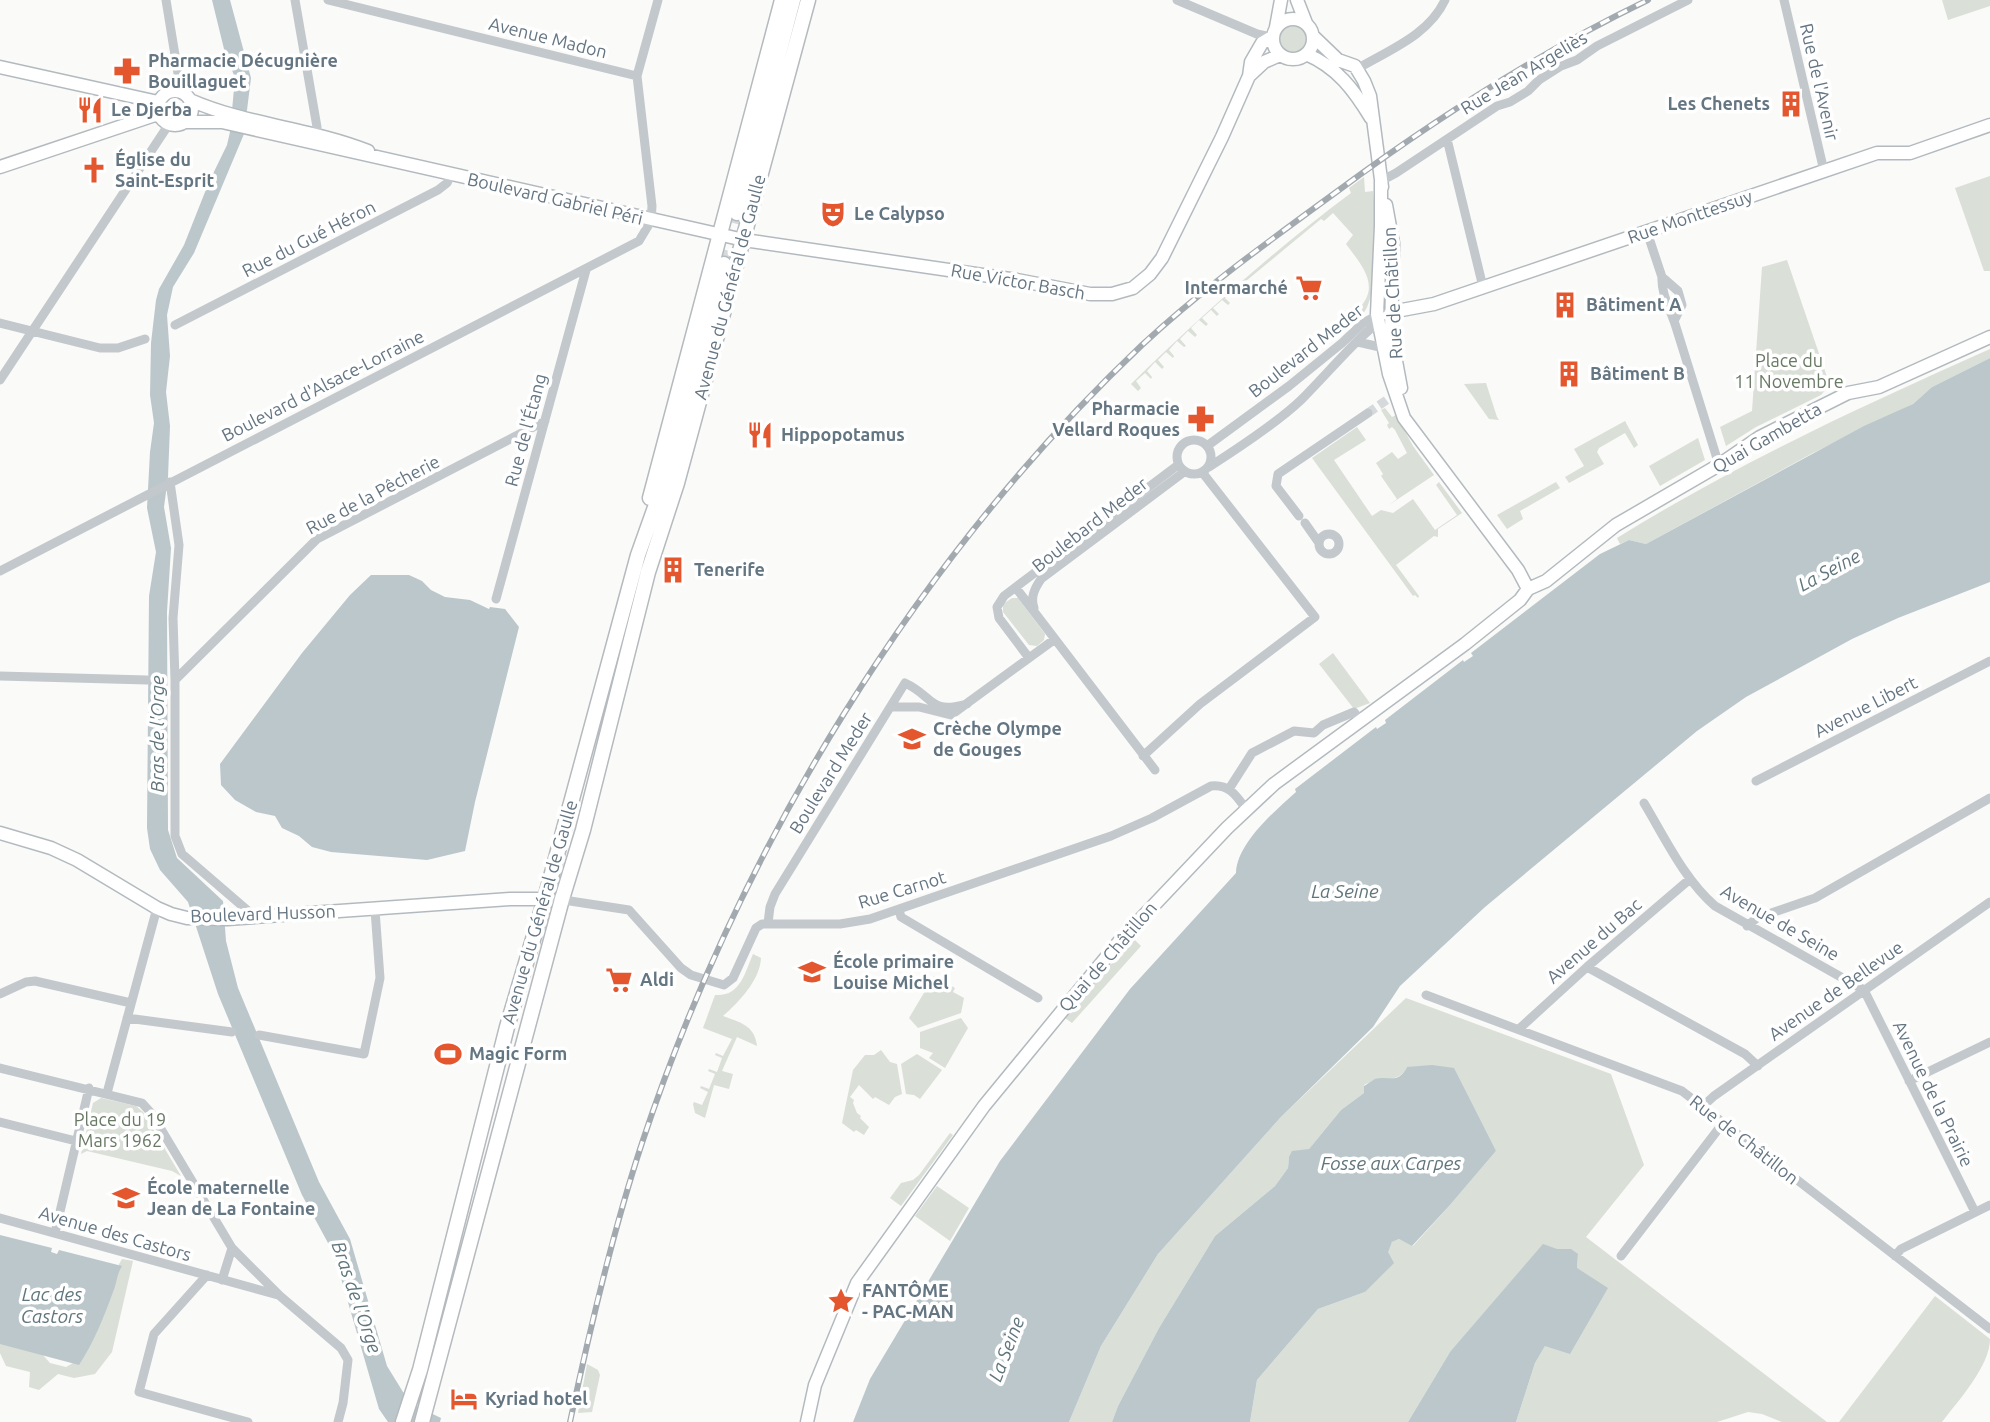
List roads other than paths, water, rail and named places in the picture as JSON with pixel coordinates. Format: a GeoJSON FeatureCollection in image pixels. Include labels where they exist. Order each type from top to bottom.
{"type":"FeatureCollection","features":[{"type":"Feature","properties":{"kind":"main road","name":"Avenue du Général de Gaulle"},"geometry":{"type":"LineString","coordinates":[[638,555],[645,514],[782,0]]}},
{"type":"Feature","properties":{"kind":"main road","name":"Avenue du Général de Gaulle"},"geometry":{"type":"LineString","coordinates":[[737,213],[795,0]]}},
{"type":"Feature","properties":{"kind":"main road","name":"Avenue du Général de Gaulle"},"geometry":{"type":"LineString","coordinates":[[648,572],[677,483],[808,0]]}},
{"type":"Feature","properties":{"kind":"main road"},"geometry":{"type":"LineString","coordinates":[[1281,0],[1274,32],[1274,47],[1280,55],[1293,60],[1306,54],[1312,46],[1313,36]]}},
{"type":"Feature","properties":{"kind":"main road"},"geometry":{"type":"LineString","coordinates":[[1297,0],[1313,36],[1338,60],[1357,69]]}},
{"type":"Feature","properties":{"kind":"main road"},"geometry":{"type":"LineString","coordinates":[[1274,32],[1290,19],[1306,23]]}},
{"type":"Feature","properties":{"kind":"main road","name":"Rue Victor Basch"},"geometry":{"type":"LineString","coordinates":[[718,235],[1017,279],[1090,294],[1123,292],[1133,288],[1150,274],[1169,248],[1249,76],[1251,62],[1262,43],[1274,32]]}},
{"type":"Feature","properties":{"kind":"main road","name":"Rue de Châtillon"},"geometry":{"type":"LineString","coordinates":[[1306,54],[1324,62],[1347,83],[1373,121]]}},
{"type":"Feature","properties":{"kind":"main road"},"geometry":{"type":"LineString","coordinates":[[1249,76],[1264,62],[1280,55]]}},
{"type":"Feature","properties":{"kind":"main road"},"geometry":{"type":"LineString","coordinates":[[0,68],[158,108],[169,124],[185,122],[191,114],[186,96],[170,91],[165,93],[158,108],[0,167]]}},
{"type":"Feature","properties":{"kind":"main road","name":"Rue de Châtillon"},"geometry":{"type":"LineString","coordinates":[[1357,69],[1370,96],[1381,181],[1393,243],[1391,334],[1395,395]]}},
{"type":"Feature","properties":{"kind":"main road","name":"Boulevard Gabriel Péri"},"geometry":{"type":"LineString","coordinates":[[186,96],[229,119],[316,139],[345,141],[393,160],[452,175],[718,235]]}},
{"type":"Feature","properties":{"kind":"main road","name":"Boulevard Gabriel Péri"},"geometry":{"type":"LineString","coordinates":[[185,122],[229,119]]}},
{"type":"Feature","properties":{"kind":"main road","name":"Rue Monttessuy"},"geometry":{"type":"LineString","coordinates":[[1391,312],[1434,304],[1877,153],[1910,153],[1990,125]]}},
{"type":"Feature","properties":{"kind":"main road","name":"Rue de Châtillon"},"geometry":{"type":"LineString","coordinates":[[1381,181],[1378,318],[1395,395],[1405,418],[1526,584]]}},
{"type":"Feature","properties":{"kind":"main road"},"geometry":{"type":"LineString","coordinates":[[1381,226],[1386,248],[1384,301],[1391,312]]}},
{"type":"Feature","properties":{"kind":"main road","name":"Avenue du Général de Gaulle"},"geometry":{"type":"LineString","coordinates":[[422,1422],[562,899],[583,830],[648,572],[668,471],[724,264]]}},
{"type":"Feature","properties":{"kind":"main road","name":"Quai Gambetta"},"geometry":{"type":"LineString","coordinates":[[1526,584],[1546,581],[1592,543],[1636,513],[1760,438],[1848,393],[1879,387],[1990,337]]}},
{"type":"Feature","properties":{"kind":"main road","name":"Avenue du Général de Gaulle"},"geometry":{"type":"LineString","coordinates":[[403,1422],[420,1370],[507,1027],[545,899],[638,555],[668,471]]}},
{"type":"Feature","properties":{"kind":"main road","name":"Quai de Châtillon"},"geometry":{"type":"LineString","coordinates":[[807,1422],[815,1385],[857,1283],[984,1106],[1091,974],[1146,912],[1274,783],[1465,644],[1520,600],[1526,584]]}},
{"type":"Feature","properties":{"kind":"main road","name":"Boulevard Husson"},"geometry":{"type":"LineString","coordinates":[[0,833],[51,848],[77,860],[157,908],[187,918],[227,919],[510,899],[545,899]]}},
{"type":"Feature","properties":{"kind":"street"},"geometry":{"type":"LineString","coordinates":[[166,0],[186,96]]}},
{"type":"Feature","properties":{"kind":"street"},"geometry":{"type":"LineString","coordinates":[[295,0],[316,139]]}},
{"type":"Feature","properties":{"kind":"street","name":"Avenue Madon"},"geometry":{"type":"LineString","coordinates":[[328,0],[638,76]]}},
{"type":"Feature","properties":{"kind":"street"},"geometry":{"type":"LineString","coordinates":[[651,220],[652,206],[638,76],[658,0]]}},
{"type":"Feature","properties":{"kind":"street"},"geometry":{"type":"LineString","coordinates":[[1177,0],[1257,34],[1274,32]]}},
{"type":"Feature","properties":{"kind":"street"},"geometry":{"type":"LineString","coordinates":[[1357,69],[1424,29],[1437,16],[1445,0]]}},
{"type":"Feature","properties":{"kind":"street","name":"Rue Jean Argeliès"},"geometry":{"type":"LineString","coordinates":[[1381,181],[1497,106],[1528,91],[1539,80],[1561,66],[1688,0]]}},
{"type":"Feature","properties":{"kind":"street","name":"Rue de l'Avenir"},"geometry":{"type":"LineString","coordinates":[[1784,0],[1824,171]]}},
{"type":"Feature","properties":{"kind":"street"},"geometry":{"type":"LineString","coordinates":[[0,380],[169,124]]}},
{"type":"Feature","properties":{"kind":"street"},"geometry":{"type":"LineString","coordinates":[[1447,139],[1483,287]]}},
{"type":"Feature","properties":{"kind":"street","name":"Rue du Gué Héron"},"geometry":{"type":"LineString","coordinates":[[175,325],[438,190],[452,175]]}},
{"type":"Feature","properties":{"kind":"street","name":"Boulevard d'Alsace-Lorraine"},"geometry":{"type":"LineString","coordinates":[[0,571],[635,244],[651,220]]}},
{"type":"Feature","properties":{"kind":"street"},"geometry":{"type":"LineString","coordinates":[[1647,232],[1662,276],[1670,314],[1719,465]]}},
{"type":"Feature","properties":{"kind":"street","name":"Rue de l'Étang"},"geometry":{"type":"LineString","coordinates":[[496,599],[586,270]]}},
{"type":"Feature","properties":{"kind":"street"},"geometry":{"type":"LineString","coordinates":[[1662,276],[1678,291],[1682,305],[1674,321]]}},
{"type":"Feature","properties":{"kind":"street","name":"Boulevard Meder"},"geometry":{"type":"LineString","coordinates":[[1207,446],[1289,386],[1363,323],[1391,312]]}},
{"type":"Feature","properties":{"kind":"street","name":"Boulevard Meder"},"geometry":{"type":"LineString","coordinates":[[1205,470],[1300,401],[1378,318]]}},
{"type":"Feature","properties":{"kind":"street"},"geometry":{"type":"LineString","coordinates":[[0,323],[100,348],[118,348],[145,339]]}},
{"type":"Feature","properties":{"kind":"street","name":"Boulevard Meder"},"geometry":{"type":"LineString","coordinates":[[1358,342],[1384,348]]}},
{"type":"Feature","properties":{"kind":"street"},"geometry":{"type":"LineString","coordinates":[[1319,543],[1276,486],[1278,474],[1368,413]]}},
{"type":"Feature","properties":{"kind":"street","name":"Rue de la Pêcherie"},"geometry":{"type":"LineString","coordinates":[[175,680],[317,539],[545,421]]}},
{"type":"Feature","properties":{"kind":"street"},"geometry":{"type":"LineString","coordinates":[[1198,441],[1207,446],[1211,456],[1205,470],[1193,475],[1181,468],[1177,454],[1182,444],[1198,441]]}},
{"type":"Feature","properties":{"kind":"street"},"geometry":{"type":"LineString","coordinates":[[1029,658],[997,612],[1004,596],[1181,468]]}},
{"type":"Feature","properties":{"kind":"street","name":"Boulebard Meder"},"geometry":{"type":"LineString","coordinates":[[1035,613],[1032,600],[1041,579],[1181,468]]}},
{"type":"Feature","properties":{"kind":"street"},"geometry":{"type":"LineString","coordinates":[[1143,756],[1200,704],[1315,617],[1205,470]]}},
{"type":"Feature","properties":{"kind":"street"},"geometry":{"type":"LineString","coordinates":[[170,482],[179,545],[173,618],[175,836],[183,854],[254,916]]}},
{"type":"Feature","properties":{"kind":"street"},"geometry":{"type":"LineString","coordinates":[[1016,588],[1155,770]]}},
{"type":"Feature","properties":{"kind":"street","name":"Boulevard Meder"},"geometry":{"type":"LineString","coordinates":[[768,923],[775,894],[891,707],[919,707],[947,715],[955,713],[1055,639]]}},
{"type":"Feature","properties":{"kind":"street","name":"Avenue Libert"},"geometry":{"type":"LineString","coordinates":[[1756,781],[1990,661]]}},
{"type":"Feature","properties":{"kind":"street"},"geometry":{"type":"LineString","coordinates":[[0,676],[147,680]]}},
{"type":"Feature","properties":{"kind":"street"},"geometry":{"type":"LineString","coordinates":[[891,707],[905,683],[914,687],[929,701],[945,708],[967,704]]}},
{"type":"Feature","properties":{"kind":"street"},"geometry":{"type":"LineString","coordinates":[[1246,809],[1229,789],[1252,753],[1294,731],[1314,733],[1323,725],[1354,712],[1360,720]]}},
{"type":"Feature","properties":{"kind":"street","name":"Rue Carnot"},"geometry":{"type":"LineString","coordinates":[[768,923],[840,923],[870,919],[1111,836],[1152,818],[1206,788],[1219,785],[1229,789]]}},
{"type":"Feature","properties":{"kind":"street"},"geometry":{"type":"LineString","coordinates":[[1747,926],[1757,918],[1827,892],[1990,798]]}},
{"type":"Feature","properties":{"kind":"street","name":"Avenue de Seine"},"geometry":{"type":"LineString","coordinates":[[1644,803],[1702,895],[1747,926],[1864,990]]}},
{"type":"Feature","properties":{"kind":"street","name":"Avenue du Bac"},"geometry":{"type":"LineString","coordinates":[[1520,1028],[1690,879]]}},
{"type":"Feature","properties":{"kind":"street"},"geometry":{"type":"LineString","coordinates":[[545,899],[562,899],[629,910],[681,968],[691,975],[724,985],[733,978],[756,928],[768,923]]}},
{"type":"Feature","properties":{"kind":"street","name":"Avenue de Bellevue"},"geometry":{"type":"LineString","coordinates":[[1702,1107],[1990,902]]}},
{"type":"Feature","properties":{"kind":"street"},"geometry":{"type":"LineString","coordinates":[[107,1093],[157,908]]}},
{"type":"Feature","properties":{"kind":"street"},"geometry":{"type":"LineString","coordinates":[[899,909],[901,916],[1038,998]]}},
{"type":"Feature","properties":{"kind":"street"},"geometry":{"type":"LineString","coordinates":[[259,1035],[364,1054],[380,978],[375,910]]}},
{"type":"Feature","properties":{"kind":"street"},"geometry":{"type":"LineString","coordinates":[[1587,967],[1745,1054],[1758,1066]]}},
{"type":"Feature","properties":{"kind":"street"},"geometry":{"type":"LineString","coordinates":[[0,994],[26,982],[35,981],[131,1003]]}},
{"type":"Feature","properties":{"kind":"street","name":"Avenue de la Prairie"},"geometry":{"type":"LineString","coordinates":[[1864,990],[1975,1212]]}},
{"type":"Feature","properties":{"kind":"street","name":"Rue de Châtillon"},"geometry":{"type":"LineString","coordinates":[[1426,995],[1520,1028],[1682,1091],[1990,1329]]}},
{"type":"Feature","properties":{"kind":"street"},"geometry":{"type":"LineString","coordinates":[[127,1018],[232,1032]]}},
{"type":"Feature","properties":{"kind":"street"},"geometry":{"type":"LineString","coordinates":[[1909,1081],[1990,1042]]}},
{"type":"Feature","properties":{"kind":"street"},"geometry":{"type":"LineString","coordinates":[[0,1068],[142,1103],[152,1114],[232,1248],[280,1296],[341,1348],[348,1360],[338,1422]]}},
{"type":"Feature","properties":{"kind":"street"},"geometry":{"type":"LineString","coordinates":[[55,1233],[89,1088]]}},
{"type":"Feature","properties":{"kind":"street"},"geometry":{"type":"LineString","coordinates":[[0,1122],[76,1141]]}},
{"type":"Feature","properties":{"kind":"street"},"geometry":{"type":"LineString","coordinates":[[1621,1256],[1723,1124]]}},
{"type":"Feature","properties":{"kind":"street"},"geometry":{"type":"LineString","coordinates":[[1895,1256],[1901,1249],[1990,1205]]}},
{"type":"Feature","properties":{"kind":"street","name":"Avenue des Castors"},"geometry":{"type":"LineString","coordinates":[[0,1218],[280,1296]]}},
{"type":"Feature","properties":{"kind":"street"},"geometry":{"type":"LineString","coordinates":[[222,1280],[232,1248]]}},
{"type":"Feature","properties":{"kind":"street"},"geometry":{"type":"LineString","coordinates":[[207,1275],[154,1334],[139,1392],[248,1422]]}},
{"type":"Feature","properties":{"kind":"water","name":"Bras de l'Orge"},"geometry":{"type":"Polygon","coordinates":[[[212,0],[230,0],[251,78],[244,134],[194,253],[173,287],[167,315],[170,356],[166,392],[170,426],[164,507],[171,548],[167,612],[168,830],[177,858],[223,901],[226,941],[238,988],[319,1182],[350,1239],[387,1366],[403,1392],[418,1407],[441,1418],[440,1422],[388,1422],[379,1409],[334,1254],[302,1195],[218,994],[188,902],[160,870],[150,849],[147,828],[149,596],[156,552],[147,508],[154,423],[150,395],[151,343],[159,289],[184,245],[227,145],[230,132],[235,78],[224,49],[212,0]]]}},
{"type":"Feature","properties":{"kind":"water","name":"La Seine"},"geometry":{"type":"Polygon","coordinates":[[[1990,358],[1990,582],[1852,639],[1746,697],[1697,731],[1485,907],[1400,986],[1373,1027],[1280,1118],[1158,1254],[1101,1346],[1069,1422],[853,1422],[870,1379],[1000,1161],[1130,989],[1236,873],[1238,862],[1250,839],[1296,792],[1295,789],[1376,727],[1377,729],[1386,723],[1385,720],[1463,660],[1464,662],[1473,656],[1471,653],[1600,554],[1629,540],[1646,544],[1864,426],[1913,404],[1932,387],[1990,358]]]}},
{"type":"Feature","properties":{"kind":"water"},"geometry":{"type":"Polygon","coordinates":[[[371,575],[409,575],[445,597],[470,600],[489,609],[505,609],[519,627],[465,851],[427,860],[331,852],[312,847],[299,836],[282,828],[275,816],[256,812],[235,800],[221,785],[220,764],[302,653],[350,595],[371,575]]]}},
{"type":"Feature","properties":{"kind":"water","name":"Fosse aux Carpes"},"geometry":{"type":"Polygon","coordinates":[[[1432,1065],[1454,1068],[1496,1151],[1450,1205],[1412,1246],[1399,1239],[1392,1242],[1388,1252],[1394,1263],[1365,1292],[1318,1309],[1257,1380],[1250,1422],[1112,1422],[1159,1328],[1215,1236],[1275,1186],[1288,1168],[1292,1151],[1309,1149],[1341,1110],[1364,1093],[1364,1086],[1375,1079],[1397,1078],[1407,1067],[1432,1065]]]}},
{"type":"Feature","properties":{"kind":"water","name":"Lac des Castors"},"geometry":{"type":"Polygon","coordinates":[[[0,1235],[52,1248],[51,1252],[57,1254],[59,1250],[122,1266],[98,1330],[79,1365],[0,1344],[0,1235]]]}},
{"type":"Feature","properties":{"kind":"water"},"geometry":{"type":"Polygon","coordinates":[[[1543,1244],[1557,1249],[1571,1249],[1578,1254],[1577,1268],[1608,1288],[1570,1354],[1545,1346],[1535,1363],[1516,1422],[1408,1422],[1450,1352],[1543,1244]]]}},
{"type":"Feature","properties":{"kind":"tunnel"},"geometry":{"type":"LineString","coordinates":[[724,264],[737,213]]}},
{"type":"Feature","properties":{"kind":"tunnel"},"geometry":{"type":"LineString","coordinates":[[1368,413],[1388,399]]}},
{"type":"Feature","properties":{"kind":"railway"},"geometry":{"type":"LineString","coordinates":[[570,1422],[602,1281],[642,1143],[682,1033],[730,924],[784,817],[844,714],[910,614],[982,518],[1060,429],[1142,345],[1238,265],[1376,163],[1451,112],[1528,64],[1648,0]]}},
{"type":"Feature","properties":{"kind":"place","name":"Pharmacie Décugnière Bouillaguet"},"geometry":{"type":"Point","coordinates":[127,71]}},
{"type":"Feature","properties":{"kind":"place","name":"Les Chenets"},"geometry":{"type":"Point","coordinates":[1791,104]}},
{"type":"Feature","properties":{"kind":"place","name":"Le Djerba"},"geometry":{"type":"Point","coordinates":[90,110]}},
{"type":"Feature","properties":{"kind":"place","name":"Église du Saint-Esprit"},"geometry":{"type":"Point","coordinates":[94,170]}},
{"type":"Feature","properties":{"kind":"place","name":"Le Calypso"},"geometry":{"type":"Point","coordinates":[833,214]}},
{"type":"Feature","properties":{"kind":"place","name":"Intermarché"},"geometry":{"type":"Point","coordinates":[1309,288]}},
{"type":"Feature","properties":{"kind":"place","name":"Bâtiment A"},"geometry":{"type":"Point","coordinates":[1565,305]}},
{"type":"Feature","properties":{"kind":"place","name":"Bâtiment B"},"geometry":{"type":"Point","coordinates":[1569,374]}},
{"type":"Feature","properties":{"kind":"place","name":"Pharmacie Vellard Roques"},"geometry":{"type":"Point","coordinates":[1201,419]}},
{"type":"Feature","properties":{"kind":"place","name":"Hippopotamus"},"geometry":{"type":"Point","coordinates":[760,435]}},
{"type":"Feature","properties":{"kind":"place","name":"Tenerife"},"geometry":{"type":"Point","coordinates":[673,570]}},
{"type":"Feature","properties":{"kind":"place","name":"Crèche Olympe de Gouges"},"geometry":{"type":"Point","coordinates":[912,739]}},
{"type":"Feature","properties":{"kind":"place","name":"École primaire Louise Michel"},"geometry":{"type":"Point","coordinates":[812,972]}},
{"type":"Feature","properties":{"kind":"place","name":"Aldi"},"geometry":{"type":"Point","coordinates":[619,980]}},
{"type":"Feature","properties":{"kind":"place","name":"Magic Form"},"geometry":{"type":"Point","coordinates":[448,1054]}},
{"type":"Feature","properties":{"kind":"place","name":"École maternelle Jean de La Fontaine"},"geometry":{"type":"Point","coordinates":[126,1198]}},
{"type":"Feature","properties":{"kind":"place","name":"FANTÔME - PAC-MAN"},"geometry":{"type":"Point","coordinates":[841,1301]}},
{"type":"Feature","properties":{"kind":"place","name":"Kyriad hotel"},"geometry":{"type":"Point","coordinates":[464,1399]}},
{"type":"Feature","properties":{"kind":"park label","name":"Place du 11 Novembre"},"geometry":{"type":"Point","coordinates":[1789,371]}},
{"type":"Feature","properties":{"kind":"park label","name":"Place du 19 Mars 1962"},"geometry":{"type":"Point","coordinates":[120,1130]}}]}
